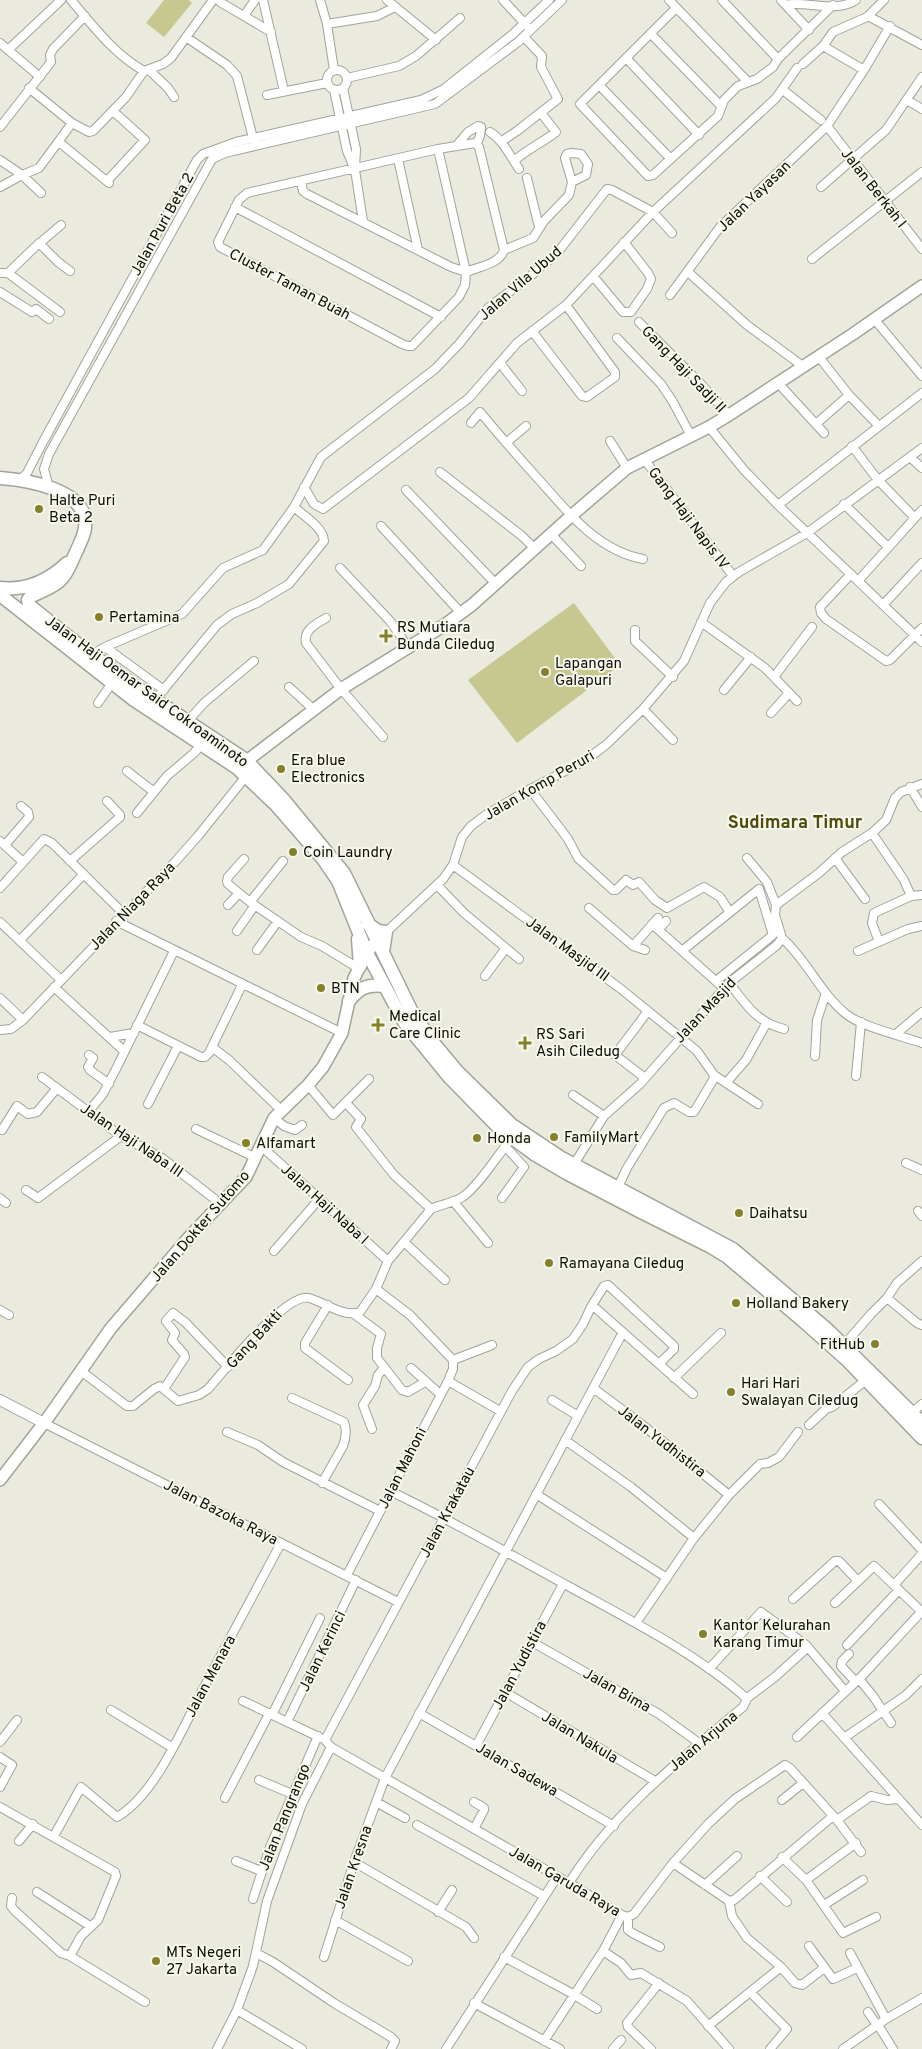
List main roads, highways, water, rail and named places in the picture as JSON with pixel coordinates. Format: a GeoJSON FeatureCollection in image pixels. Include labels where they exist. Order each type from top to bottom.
{"type":"FeatureCollection","features":[{"type":"Feature","properties":{"kind":"main road"},"geometry":{"type":"LineString","coordinates":[[245,768],[314,709],[341,689],[461,614],[535,550],[570,516],[627,468],[729,415],[875,320],[922,286]]}},
{"type":"Feature","properties":{"kind":"main road","name":"Jalan Haji Oemar Said Cokroaminoto"},"geometry":{"type":"LineString","coordinates":[[0,478],[21,479],[49,487],[75,502],[84,517],[86,526],[84,535],[60,581],[29,598],[27,610]]}},
{"type":"Feature","properties":{"kind":"main road"},"geometry":{"type":"LineString","coordinates":[[0,588],[21,588],[38,583],[59,570],[74,556]]}},
{"type":"Feature","properties":{"kind":"main road","name":"Jalan Haji Oemar Said Cokroaminoto"},"geometry":{"type":"LineString","coordinates":[[0,595],[27,610],[87,657],[187,722],[245,768],[331,870],[362,925],[379,947],[412,1012],[432,1041],[465,1079],[512,1139]]}},
{"type":"Feature","properties":{"kind":"main road","name":"Jalan Haji Oemar Said Cokroaminoto"},"geometry":{"type":"LineString","coordinates":[[87,657],[112,684],[201,745],[245,768]]}},
{"type":"Feature","properties":{"kind":"main road"},"geometry":{"type":"LineString","coordinates":[[359,967],[362,925],[386,932],[379,947]]}},
{"type":"Feature","properties":{"kind":"main road","name":"Jalan Haji Oemar Said Cokroaminoto"},"geometry":{"type":"LineString","coordinates":[[362,925],[367,953],[404,1022],[462,1090],[512,1139],[571,1169],[726,1256],[802,1320],[866,1380],[913,1412],[922,1438]]}},
{"type":"Feature","properties":{"kind":"main road","name":"Jalan Dokter Sutomo"},"geometry":{"type":"LineString","coordinates":[[0,1480],[46,1421],[111,1328],[190,1236],[246,1177],[267,1130],[277,1114],[308,1085],[323,1067],[342,1033],[352,985],[359,967],[367,953],[379,947]]}},
{"type":"Feature","properties":{"kind":"main road"},"geometry":{"type":"LineString","coordinates":[[349,1001],[356,992],[367,986],[384,986]]}},
{"type":"Feature","properties":{"kind":"main road","name":"Jalan Haji Oemar Said Cokroaminoto"},"geometry":{"type":"LineString","coordinates":[[571,1169],[618,1188],[733,1249],[788,1294],[913,1412],[922,1423]]}},
{"type":"Feature","properties":{"kind":"place","name":"Halte Puri Beta 2"},"geometry":{"type":"Point","coordinates":[39,509]}},
{"type":"Feature","properties":{"kind":"place","name":"Pertamina"},"geometry":{"type":"Point","coordinates":[99,617]}},
{"type":"Feature","properties":{"kind":"place","name":"RS Mutiara Bunda Ciledug"},"geometry":{"type":"Point","coordinates":[386,636]}},
{"type":"Feature","properties":{"kind":"place","name":"Lapangan Galapuri"},"geometry":{"type":"Point","coordinates":[545,672]}},
{"type":"Feature","properties":{"kind":"place","name":"Era blue Electronics"},"geometry":{"type":"Point","coordinates":[281,769]}},
{"type":"Feature","properties":{"kind":"place","name":"Coin Laundry"},"geometry":{"type":"Point","coordinates":[293,852]}},
{"type":"Feature","properties":{"kind":"place","name":"BTN"},"geometry":{"type":"Point","coordinates":[321,988]}},
{"type":"Feature","properties":{"kind":"place","name":"Medical Care Clinic"},"geometry":{"type":"Point","coordinates":[378,1025]}},
{"type":"Feature","properties":{"kind":"place","name":"RS Sari Asih Ciledug"},"geometry":{"type":"Point","coordinates":[525,1043]}},
{"type":"Feature","properties":{"kind":"place","name":"FamilyMart"},"geometry":{"type":"Point","coordinates":[554,1137]}},
{"type":"Feature","properties":{"kind":"place","name":"Honda"},"geometry":{"type":"Point","coordinates":[477,1138]}},
{"type":"Feature","properties":{"kind":"place","name":"Alfamart"},"geometry":{"type":"Point","coordinates":[246,1143]}},
{"type":"Feature","properties":{"kind":"place","name":"Daihatsu"},"geometry":{"type":"Point","coordinates":[739,1213]}},
{"type":"Feature","properties":{"kind":"place","name":"Ramayana Ciledug"},"geometry":{"type":"Point","coordinates":[549,1263]}},
{"type":"Feature","properties":{"kind":"place","name":"Holland Bakery"},"geometry":{"type":"Point","coordinates":[736,1303]}},
{"type":"Feature","properties":{"kind":"place","name":"FitHub"},"geometry":{"type":"Point","coordinates":[875,1344]}},
{"type":"Feature","properties":{"kind":"place","name":"Hari Hari Swalayan Ciledug"},"geometry":{"type":"Point","coordinates":[731,1392]}},
{"type":"Feature","properties":{"kind":"place","name":"Kantor Kelurahan Karang Timur"},"geometry":{"type":"Point","coordinates":[703,1634]}},
{"type":"Feature","properties":{"kind":"place","name":"MTs Negeri 27 Jakarta"},"geometry":{"type":"Point","coordinates":[156,1961]}},
{"type":"Feature","properties":{"kind":"district","name":"Sudimara Timur"},"geometry":{"type":"Point","coordinates":[795,822]}}]}
